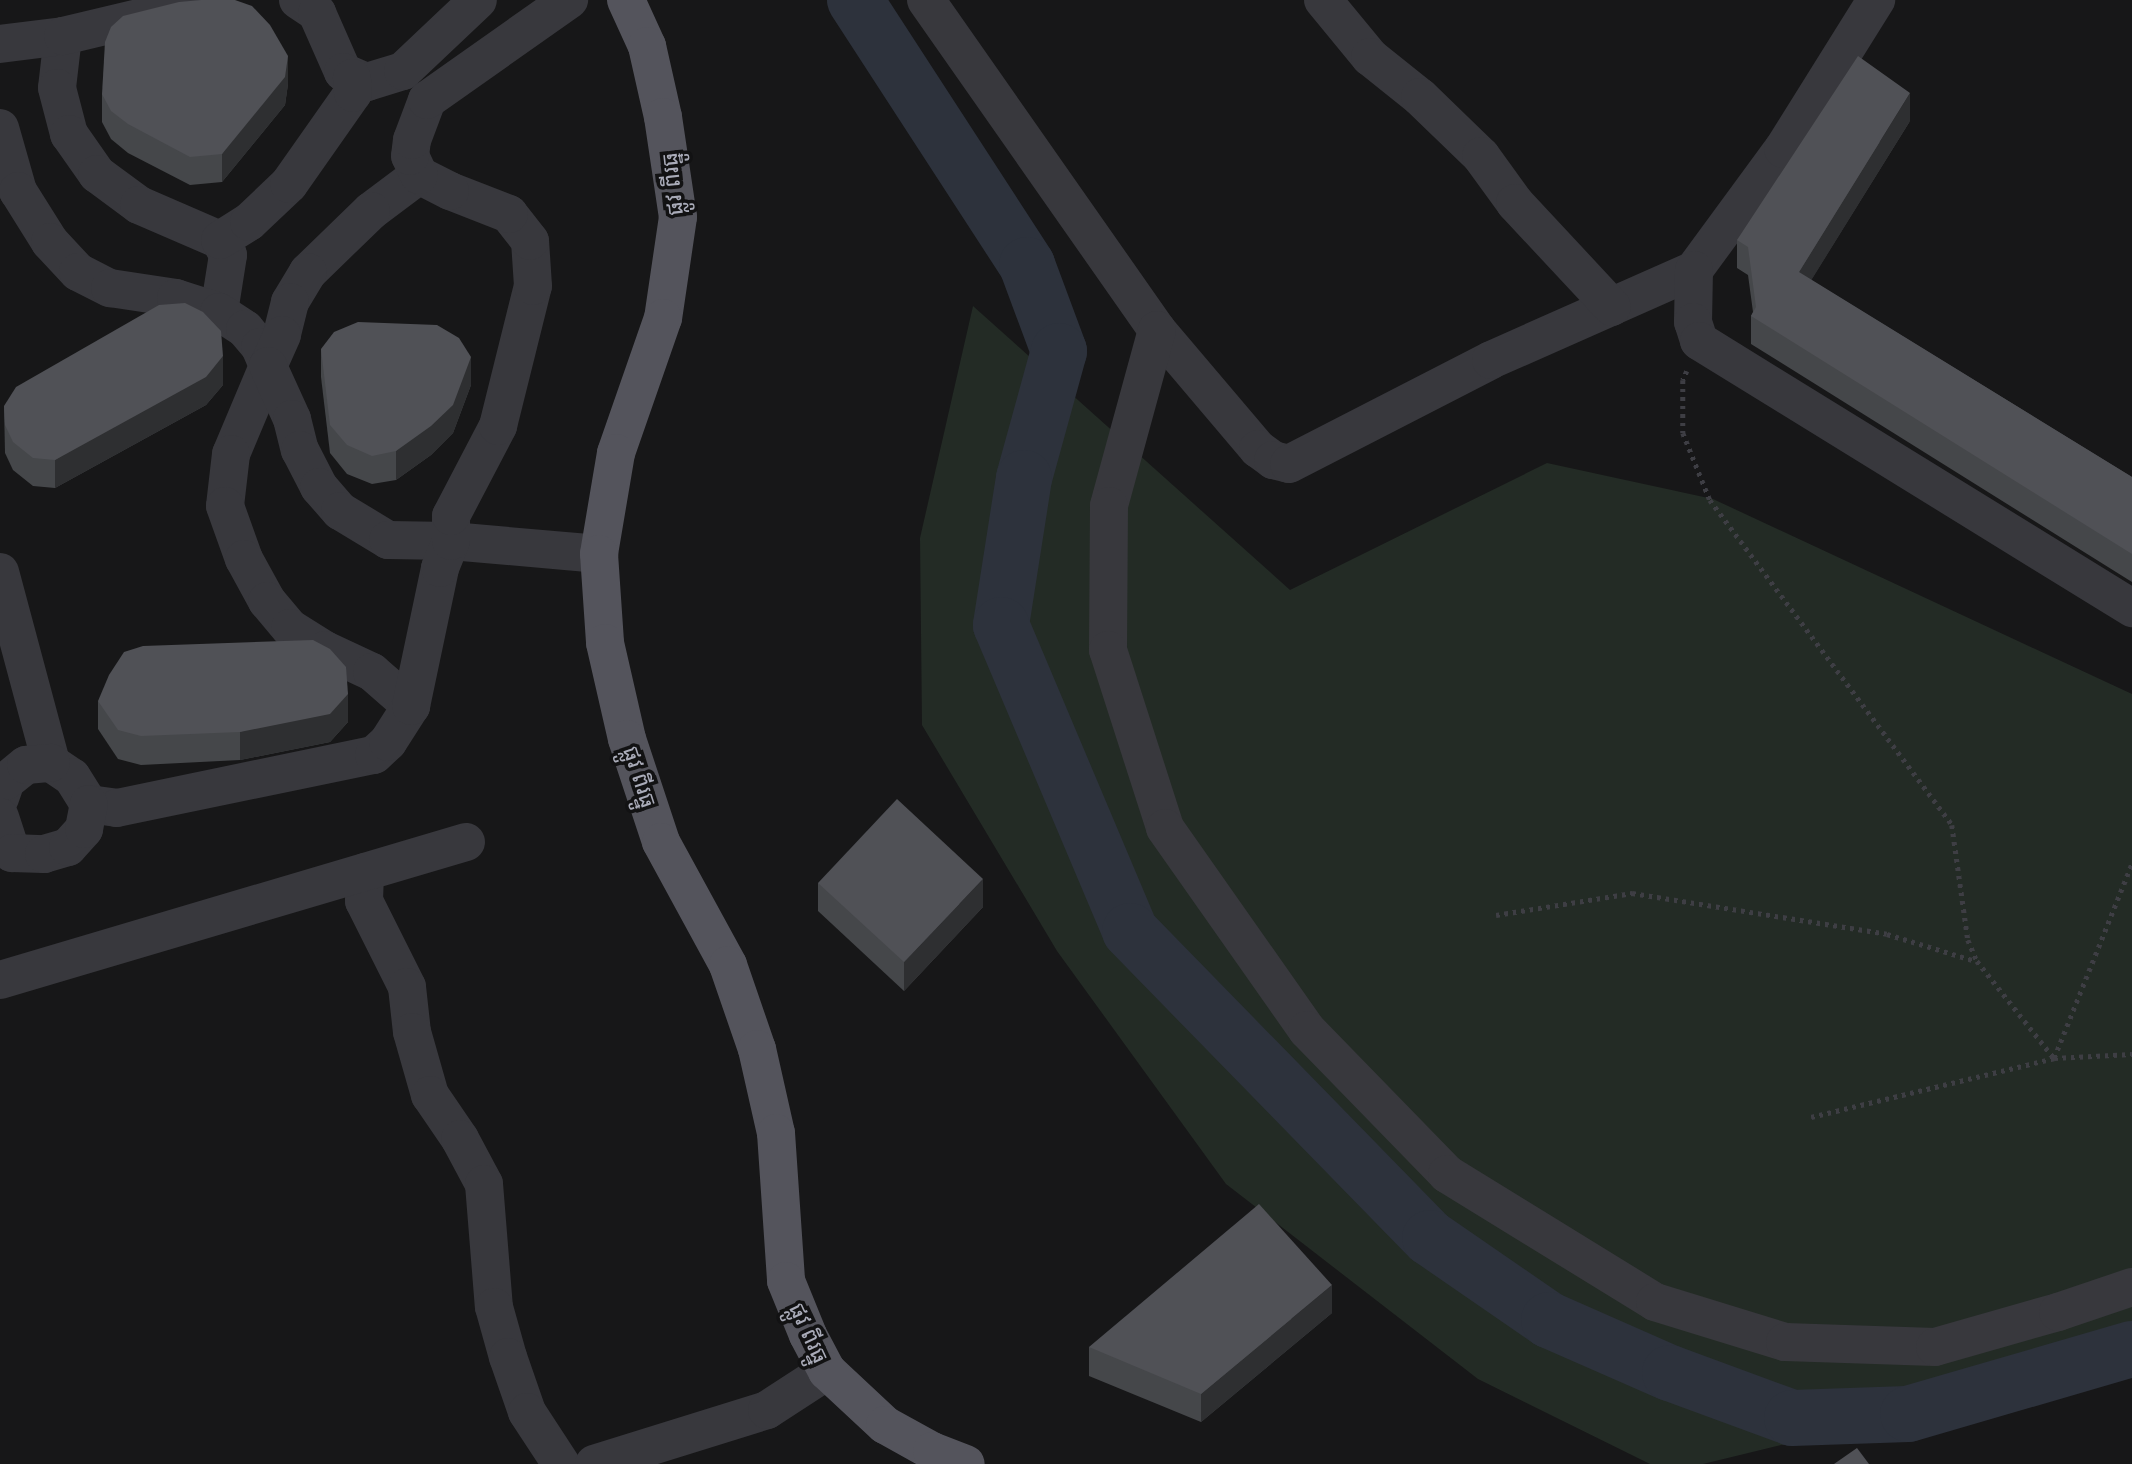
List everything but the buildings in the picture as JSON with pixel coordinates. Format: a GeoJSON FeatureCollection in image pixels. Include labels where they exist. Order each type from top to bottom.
{"type":"FeatureCollection","features":[{"type":"Feature","properties":{"kind":"main road","name":"ផ្លូវ ពីរធ្នូ"},"geometry":{"type":"LineString","coordinates":[[626,0],[646,46],[663,117],[678,217],[663,318],[616,453],[599,554],[605,643],[627,739],[661,842],[728,965],[757,1049],[776,1133],[786,1281],[827,1371],[884,1425],[932,1451],[966,1464]]}},
{"type":"Feature","properties":{"kind":"street"},"geometry":{"type":"LineString","coordinates":[[0,45],[63,36],[214,0]]}},
{"type":"Feature","properties":{"kind":"street"},"geometry":{"type":"LineString","coordinates":[[298,0],[317,13],[343,72],[367,82],[403,71],[478,0]]}},
{"type":"Feature","properties":{"kind":"street"},"geometry":{"type":"LineString","coordinates":[[89,804],[117,808],[374,755],[388,742],[411,706],[440,568],[451,541],[451,516],[498,426],[533,286],[530,241],[509,214],[450,191],[419,175],[410,156],[412,140],[427,100],[569,0]]}},
{"type":"Feature","properties":{"kind":"street"},"geometry":{"type":"LineString","coordinates":[[926,0],[1157,330],[1258,449],[1273,460],[1289,464],[1491,360],[1694,270],[1783,149],[1870,3]]}},
{"type":"Feature","properties":{"kind":"street"},"geometry":{"type":"LineString","coordinates":[[1323,0],[1370,57],[1420,97],[1480,156],[1515,203],[1612,307]]}},
{"type":"Feature","properties":{"kind":"street"},"geometry":{"type":"LineString","coordinates":[[63,36],[57,88],[69,134],[97,174],[139,205],[220,240],[228,256],[219,312]]}},
{"type":"Feature","properties":{"kind":"street"},"geometry":{"type":"LineString","coordinates":[[403,71],[427,100]]}},
{"type":"Feature","properties":{"kind":"street"},"geometry":{"type":"LineString","coordinates":[[220,240],[249,222],[289,184],[353,93],[352,78]]}},
{"type":"Feature","properties":{"kind":"street"},"geometry":{"type":"LineString","coordinates":[[0,128],[18,191],[50,242],[78,272],[110,288],[176,298],[219,312],[246,329],[260,347],[292,419],[300,450],[319,486],[340,511],[388,540],[451,541],[599,554]]}},
{"type":"Feature","properties":{"kind":"street"},"geometry":{"type":"LineString","coordinates":[[411,706],[372,672],[325,650],[289,628],[267,601],[244,559],[225,506],[231,454],[282,335],[290,302],[308,272],[371,212],[419,175]]}},
{"type":"Feature","properties":{"kind":"street"},"geometry":{"type":"LineString","coordinates":[[1694,270],[1693,321],[1699,341],[2132,608]]}},
{"type":"Feature","properties":{"kind":"street"},"geometry":{"type":"LineString","coordinates":[[1157,330],[1109,506],[1108,650],[1165,828],[1307,1030],[1447,1174],[1656,1302],[1785,1342],[1935,1347],[2059,1312],[2132,1287]]}},
{"type":"Feature","properties":{"kind":"street"},"geometry":{"type":"LineString","coordinates":[[0,572],[51,763]]}},
{"type":"Feature","properties":{"kind":"street"},"geometry":{"type":"LineString","coordinates":[[0,798],[6,781],[26,765],[51,763],[72,777],[89,804],[85,829],[68,847],[44,854],[6,855],[0,817]]}},
{"type":"Feature","properties":{"kind":"street"},"geometry":{"type":"LineString","coordinates":[[0,980],[466,842]]}},
{"type":"Feature","properties":{"kind":"street"},"geometry":{"type":"LineString","coordinates":[[365,872],[364,901],[407,987],[412,1032],[430,1095],[460,1139],[484,1184],[494,1307],[508,1357],[527,1412],[561,1464]]}},
{"type":"Feature","properties":{"kind":"street"},"geometry":{"type":"LineString","coordinates":[[594,1464],[767,1410],[827,1371]]}},
{"type":"Feature","properties":{"kind":"path"},"geometry":{"type":"LineString","coordinates":[[1699,341],[1683,380],[1684,433],[1710,500],[1952,825],[1968,940],[1977,961],[2054,1058]]}},
{"type":"Feature","properties":{"kind":"path"},"geometry":{"type":"LineString","coordinates":[[2054,1058],[2132,863]]}},
{"type":"Feature","properties":{"kind":"path"},"geometry":{"type":"LineString","coordinates":[[1496,915],[1632,893],[1887,934],[1977,961]]}},
{"type":"Feature","properties":{"kind":"path"},"geometry":{"type":"LineString","coordinates":[[1811,1117],[2054,1058],[2132,1054]]}},
{"type":"Feature","properties":{"kind":"shaded area"},"geometry":{"type":"Polygon","coordinates":[[[973,306],[1290,590],[1547,463],[1713,499],[2132,694],[2132,1349],[1908,1414],[1703,1464],[1650,1464],[1478,1379],[1226,1184],[1057,951],[922,725],[920,538],[973,306]]]}},
{"type":"Feature","properties":{"kind":"waterway"},"geometry":{"type":"LineString","coordinates":[[855,0],[1027,265],[1059,351],[1024,478],[1001,625],[1130,931],[1430,1238],[1549,1320],[1670,1373],[1792,1418],[1908,1414],[2132,1349]]}}]}
